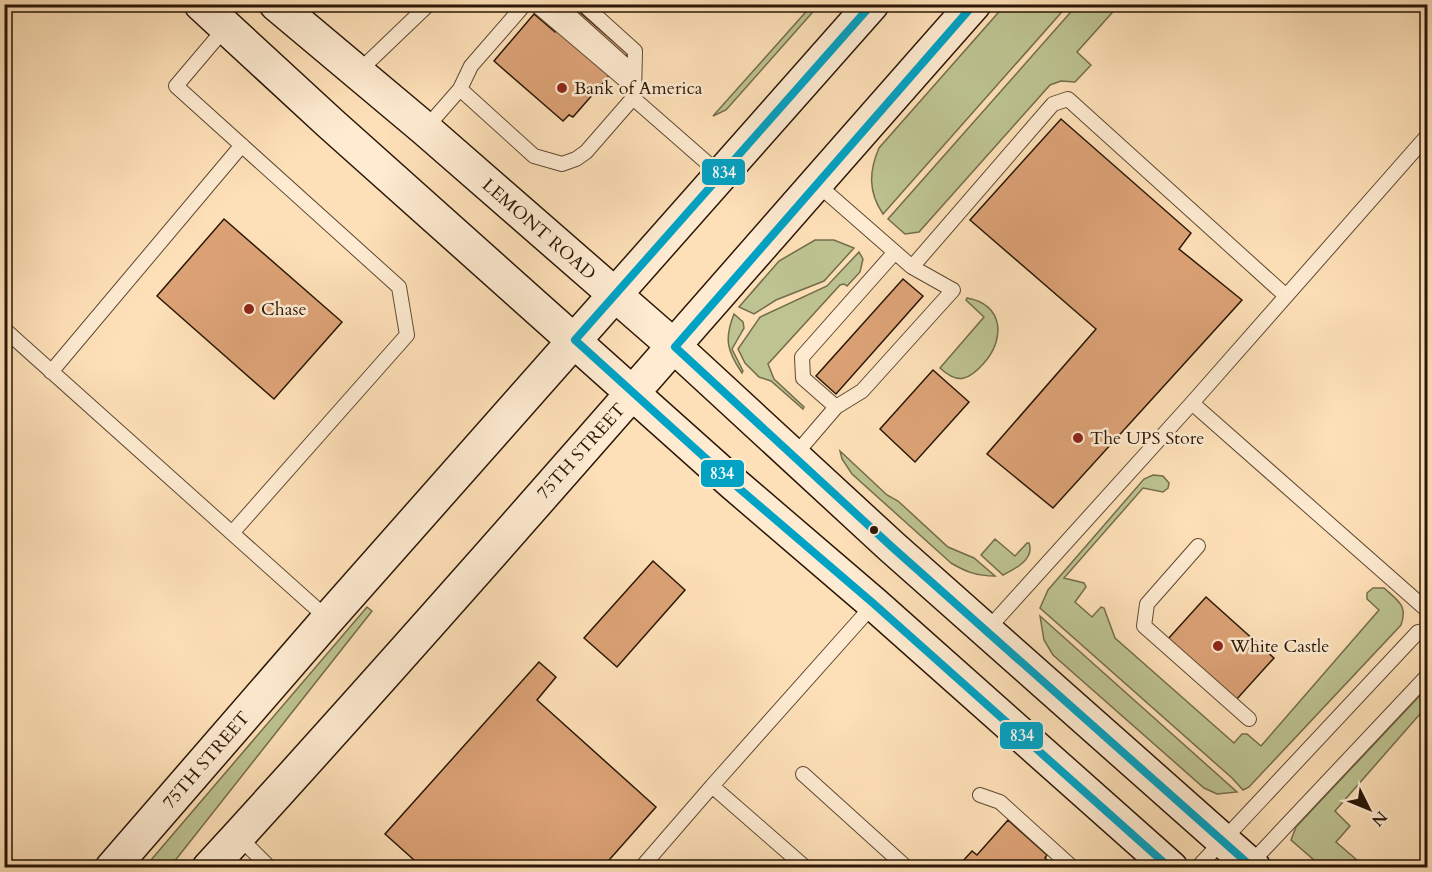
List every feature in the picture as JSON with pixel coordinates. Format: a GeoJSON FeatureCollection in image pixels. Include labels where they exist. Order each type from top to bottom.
{"type":"FeatureCollection","features":[{"type":"Feature","properties":{"kind":"main road"},"geometry":{"type":"LineString","coordinates":[[201,4],[330,123],[735,484],[1171,867]]}},
{"type":"Feature","properties":{"kind":"main road","name":"LEMONT ROAD"},"geometry":{"type":"LineString","coordinates":[[276,4],[425,129],[675,347],[892,547],[1250,866]]}},
{"type":"Feature","properties":{"kind":"main road","name":"75TH STREET"},"geometry":{"type":"LineString","coordinates":[[112,867],[328,619],[872,4]]}},
{"type":"Feature","properties":{"kind":"main road","name":"75TH STREET"},"geometry":{"type":"LineString","coordinates":[[209,867],[675,347],[816,183],[975,4]]}},
{"type":"Feature","properties":{"kind":"lane"},"geometry":{"type":"LineString","coordinates":[[358,72],[429,4]]}},
{"type":"Feature","properties":{"kind":"lane"},"geometry":{"type":"LineString","coordinates":[[425,129],[460,89],[471,66],[525,4]]}},
{"type":"Feature","properties":{"kind":"lane"},"geometry":{"type":"LineString","coordinates":[[535,4],[721,175]]}},
{"type":"Feature","properties":{"kind":"lane"},"geometry":{"type":"LineString","coordinates":[[557,4],[634,73]]}},
{"type":"Feature","properties":{"kind":"lane"},"geometry":{"type":"LineString","coordinates":[[460,89],[534,156],[562,164],[576,159],[586,152],[634,93],[635,51],[583,4]]}},
{"type":"Feature","properties":{"kind":"lane"},"geometry":{"type":"LineString","coordinates":[[226,27],[176,86],[399,287],[407,335],[232,533]]}},
{"type":"Feature","properties":{"kind":"lane"},"geometry":{"type":"LineString","coordinates":[[912,267],[1053,104],[1068,99],[1286,296]]}},
{"type":"Feature","properties":{"kind":"lane"},"geometry":{"type":"LineString","coordinates":[[987,630],[1428,135]]}},
{"type":"Feature","properties":{"kind":"lane"},"geometry":{"type":"LineString","coordinates":[[51,372],[242,145]]}},
{"type":"Feature","properties":{"kind":"lane"},"geometry":{"type":"LineString","coordinates":[[794,456],[837,407],[862,391],[952,290],[912,267],[816,183]]}},
{"type":"Feature","properties":{"kind":"lane"},"geometry":{"type":"LineString","coordinates":[[837,407],[803,378],[802,357],[895,252]]}},
{"type":"Feature","properties":{"kind":"lane"},"geometry":{"type":"LineString","coordinates":[[4,329],[328,619]]}},
{"type":"Feature","properties":{"kind":"lane"},"geometry":{"type":"LineString","coordinates":[[1192,402],[1428,611]]}},
{"type":"Feature","properties":{"kind":"lane"},"geometry":{"type":"LineString","coordinates":[[1198,546],[1147,604],[1144,626],[1249,719]]}},
{"type":"Feature","properties":{"kind":"lane"},"geometry":{"type":"LineString","coordinates":[[641,867],[874,604]]}},
{"type":"Feature","properties":{"kind":"lane"},"geometry":{"type":"LineString","coordinates":[[1197,867],[1418,632],[1428,630]]}},
{"type":"Feature","properties":{"kind":"lane"},"geometry":{"type":"LineString","coordinates":[[1250,866],[1428,675]]}},
{"type":"Feature","properties":{"kind":"lane"},"geometry":{"type":"LineString","coordinates":[[802,774],[907,867]]}},
{"type":"Feature","properties":{"kind":"lane"},"geometry":{"type":"LineString","coordinates":[[712,786],[806,867]]}},
{"type":"Feature","properties":{"kind":"lane"},"geometry":{"type":"LineString","coordinates":[[980,795],[1000,802],[1073,867]]}},
{"type":"Feature","properties":{"kind":"lane"},"geometry":{"type":"LineString","coordinates":[[238,836],[270,867]]}},
{"type":"Feature","properties":{"kind":"green space"},"geometry":{"type":"Polygon","coordinates":[[[812,5],[819,5],[726,110],[713,116],[812,5]]]}},
{"type":"Feature","properties":{"kind":"green space"},"geometry":{"type":"Polygon","coordinates":[[[1005,5],[1068,5],[883,214],[875,198],[872,181],[873,165],[879,148],[1005,5]]]}},
{"type":"Feature","properties":{"kind":"green space"},"geometry":{"type":"Polygon","coordinates":[[[1077,5],[1119,5],[1077,52],[1091,65],[1075,82],[1061,81],[1050,85],[919,232],[905,234],[888,219],[1077,5]]]}},
{"type":"Feature","properties":{"kind":"green space"},"geometry":{"type":"Polygon","coordinates":[[[815,240],[834,240],[854,248],[824,281],[776,300],[754,314],[739,307],[779,261],[815,240]]]}},
{"type":"Feature","properties":{"kind":"green space"},"geometry":{"type":"Polygon","coordinates":[[[859,252],[863,259],[860,272],[847,286],[840,285],[768,364],[774,379],[804,407],[803,409],[771,381],[759,377],[745,363],[738,349],[760,317],[827,286],[859,252]]]}},
{"type":"Feature","properties":{"kind":"green space"},"geometry":{"type":"Polygon","coordinates":[[[967,298],[979,301],[988,307],[994,315],[998,333],[996,343],[984,363],[968,377],[958,378],[952,377],[940,368],[984,317],[966,300],[967,298]]]}},
{"type":"Feature","properties":{"kind":"green space"},"geometry":{"type":"Polygon","coordinates":[[[734,314],[743,322],[744,328],[732,349],[742,373],[730,351],[728,338],[734,314]]]}},
{"type":"Feature","properties":{"kind":"green space"},"geometry":{"type":"Polygon","coordinates":[[[840,451],[948,547],[974,558],[995,576],[972,573],[951,563],[852,474],[842,459],[840,451]]]}},
{"type":"Feature","properties":{"kind":"green space"},"geometry":{"type":"Polygon","coordinates":[[[1153,475],[1163,476],[1169,483],[1168,488],[1163,492],[1143,488],[1064,578],[1084,583],[1086,587],[1075,602],[1092,617],[1101,607],[1104,608],[1115,638],[1234,743],[1242,734],[1247,734],[1261,746],[1379,610],[1367,599],[1367,593],[1373,588],[1384,588],[1402,608],[1401,625],[1249,787],[1243,790],[1040,608],[1048,590],[1144,479],[1153,475]]]}},
{"type":"Feature","properties":{"kind":"green space"},"geometry":{"type":"Polygon","coordinates":[[[995,539],[1015,556],[1029,543],[1027,559],[1003,575],[981,555],[995,539]]]}},
{"type":"Feature","properties":{"kind":"green space"},"geometry":{"type":"Polygon","coordinates":[[[367,607],[372,611],[170,867],[145,867],[367,607]]]}},
{"type":"Feature","properties":{"kind":"green space"},"geometry":{"type":"Polygon","coordinates":[[[1040,616],[1237,792],[1217,794],[1204,788],[1053,655],[1044,640],[1040,616]]]}},
{"type":"Feature","properties":{"kind":"green space"},"geometry":{"type":"Polygon","coordinates":[[[1427,688],[1427,706],[1335,811],[1350,826],[1336,842],[1365,867],[1322,867],[1291,840],[1296,827],[1427,688]]]}},
{"type":"Feature","properties":{"kind":"building","name":"Bank of America"},"geometry":{"type":"Polygon","coordinates":[[[575,8],[628,54],[573,117],[569,115],[563,121],[494,61],[534,14],[555,32],[575,8]]]}},
{"type":"Feature","properties":{"kind":"building"},"geometry":{"type":"Polygon","coordinates":[[[1061,119],[1191,233],[1179,249],[1242,300],[1053,508],[987,454],[1096,329],[970,220],[1061,119]]]}},
{"type":"Feature","properties":{"kind":"building","name":"Chase"},"geometry":{"type":"Polygon","coordinates":[[[224,219],[342,322],[274,399],[157,296],[224,219]]]}},
{"type":"Feature","properties":{"kind":"building"},"geometry":{"type":"Polygon","coordinates":[[[903,279],[923,296],[836,394],[816,376],[903,279]]]}},
{"type":"Feature","properties":{"kind":"building"},"geometry":{"type":"Polygon","coordinates":[[[933,370],[969,402],[915,462],[880,429],[933,370]]]}},
{"type":"Feature","properties":{"kind":"building"},"geometry":{"type":"Polygon","coordinates":[[[653,561],[685,590],[617,667],[584,638],[653,561]]]}},
{"type":"Feature","properties":{"kind":"building","name":"White Castle"},"geometry":{"type":"Polygon","coordinates":[[[1206,597],[1274,658],[1236,700],[1168,639],[1206,597]]]}},
{"type":"Feature","properties":{"kind":"building"},"geometry":{"type":"Polygon","coordinates":[[[539,662],[556,677],[537,700],[656,807],[602,868],[423,868],[385,834],[539,662]]]}},
{"type":"Feature","properties":{"kind":"building"},"geometry":{"type":"Polygon","coordinates":[[[1008,820],[1047,855],[1045,858],[1055,868],[970,868],[963,861],[972,851],[977,855],[1008,820]]]}},
{"type":"Feature","properties":{"kind":"transit line","name":"834"},"geometry":{"type":"LineString","coordinates":[[575,340],[872,4]]}},
{"type":"Feature","properties":{"kind":"transit line","name":"834"},"geometry":{"type":"LineString","coordinates":[[675,347],[974,4]]}},
{"type":"Feature","properties":{"kind":"transit line","name":"834"},"geometry":{"type":"LineString","coordinates":[[575,340],[734,484],[874,604],[1170,868]]}},
{"type":"Feature","properties":{"kind":"transit line","name":"834"},"geometry":{"type":"LineString","coordinates":[[675,347],[892,547],[1253,868]]}},
{"type":"Feature","properties":{"kind":"place","name":"Bank of America"},"geometry":{"type":"Point","coordinates":[562,88]}},
{"type":"Feature","properties":{"kind":"place","name":"Chase"},"geometry":{"type":"Point","coordinates":[249,309]}},
{"type":"Feature","properties":{"kind":"place","name":"The UPS Store"},"geometry":{"type":"Point","coordinates":[1078,438]}},
{"type":"Feature","properties":{"kind":"place","name":"White Castle"},"geometry":{"type":"Point","coordinates":[1218,646]}}]}
